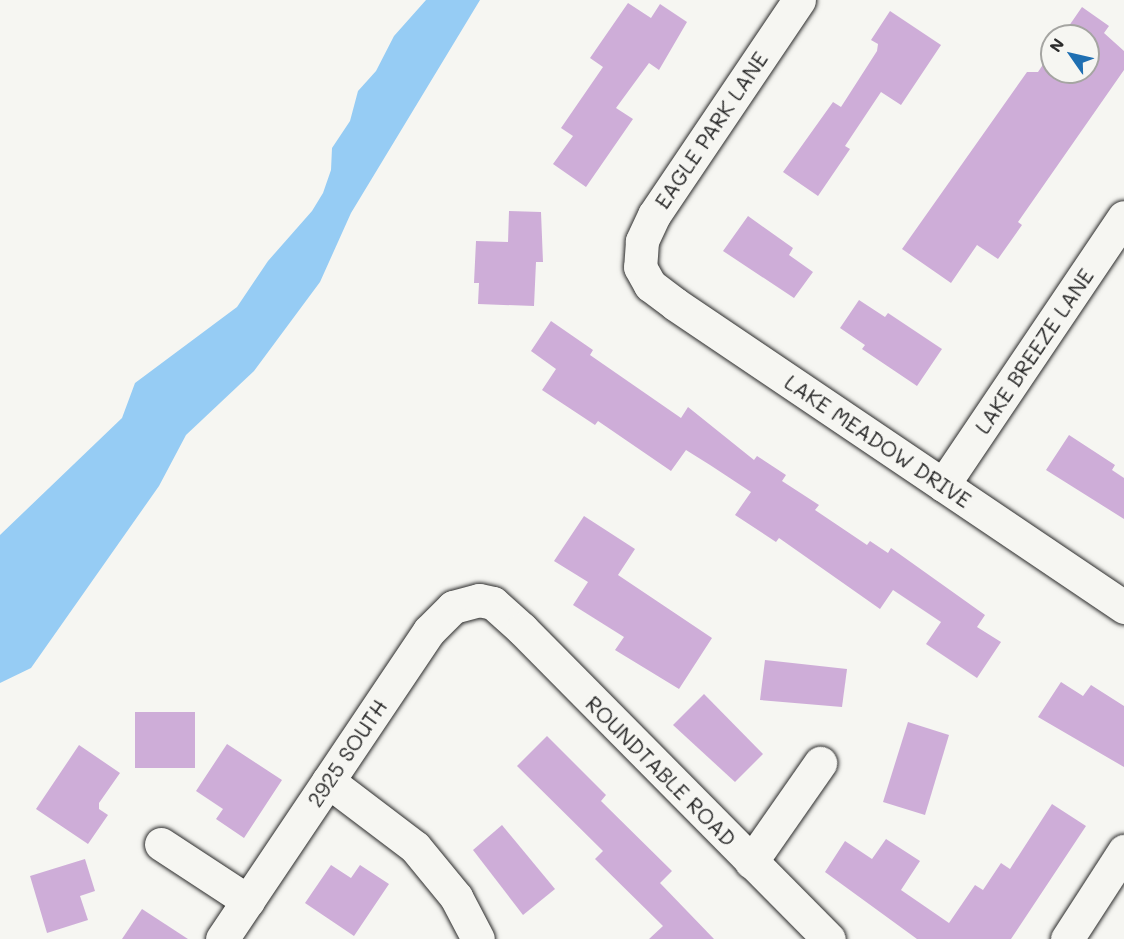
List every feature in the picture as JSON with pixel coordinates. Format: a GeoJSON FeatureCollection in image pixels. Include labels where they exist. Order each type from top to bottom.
{"type":"FeatureCollection","features":[{"type":"Feature","properties":{"kind":"street","name":"EAGLE PARK LANE"},"geometry":{"type":"LineString","coordinates":[[640,267],[642,241],[654,214],[800,0]]}},
{"type":"Feature","properties":{"kind":"street","name":"LAKE BREEZE LANE"},"geometry":{"type":"LineString","coordinates":[[943,485],[1124,217]]}},
{"type":"Feature","properties":{"kind":"street","name":"LAKE MEADOW DRIVE"},"geometry":{"type":"LineString","coordinates":[[640,267],[650,285],[675,304],[1124,607]]}},
{"type":"Feature","properties":{"kind":"street","name":"2925 SOUTH"},"geometry":{"type":"LineString","coordinates":[[222,939],[440,617],[465,601],[493,603]]}},
{"type":"Feature","properties":{"kind":"street","name":"ROUNDTABLE ROAD"},"geometry":{"type":"LineString","coordinates":[[493,603],[829,939]]}},
{"type":"Feature","properties":{"kind":"street"},"geometry":{"type":"LineString","coordinates":[[751,862],[820,763]]}},
{"type":"Feature","properties":{"kind":"street"},"geometry":{"type":"LineString","coordinates":[[328,781],[415,847],[456,897],[478,939]]}},
{"type":"Feature","properties":{"kind":"street"},"geometry":{"type":"LineString","coordinates":[[161,844],[248,901]]}},
{"type":"Feature","properties":{"kind":"street"},"geometry":{"type":"LineString","coordinates":[[1067,939],[1124,851]]}},
{"type":"Feature","properties":{"kind":"water"},"geometry":{"type":"Polygon","coordinates":[[[426,0],[480,0],[351,213],[320,282],[254,371],[186,435],[159,486],[31,668],[0,683],[0,535],[122,418],[135,383],[237,307],[268,261],[312,211],[323,193],[331,170],[332,148],[350,121],[358,91],[376,71],[394,36],[426,0]]]}},
{"type":"Feature","properties":{"kind":"building"},"geometry":{"type":"Polygon","coordinates":[[[628,3],[651,18],[660,4],[687,22],[659,70],[649,63],[616,108],[633,119],[586,187],[553,164],[573,136],[561,128],[603,67],[590,58],[628,3]]]}},
{"type":"Feature","properties":{"kind":"building"},"geometry":{"type":"Polygon","coordinates":[[[1082,7],[1109,26],[1104,33],[1124,51],[1124,70],[1018,222],[1022,225],[998,259],[977,245],[951,283],[902,249],[1027,72],[1038,72],[1040,69],[1040,84],[1100,84],[1100,24],[1070,24],[1082,7]]]}},
{"type":"Feature","properties":{"kind":"building"},"geometry":{"type":"Polygon","coordinates":[[[890,11],[941,45],[901,105],[881,92],[845,146],[850,149],[818,196],[783,172],[833,102],[841,107],[877,51],[878,44],[871,40],[890,11]]]}},
{"type":"Feature","properties":{"kind":"building"},"geometry":{"type":"Polygon","coordinates":[[[509,211],[541,212],[543,262],[536,262],[534,306],[478,304],[479,283],[474,283],[476,241],[508,242],[509,211]]]}},
{"type":"Feature","properties":{"kind":"building"},"geometry":{"type":"Polygon","coordinates":[[[748,216],[793,248],[789,255],[813,272],[794,298],[723,251],[748,216]]]}},
{"type":"Feature","properties":{"kind":"building"},"geometry":{"type":"Polygon","coordinates":[[[859,300],[885,317],[888,313],[942,349],[917,386],[862,349],[865,345],[840,328],[859,300]]]}},
{"type":"Feature","properties":{"kind":"building"},"geometry":{"type":"Polygon","coordinates":[[[551,321],[593,350],[590,355],[681,418],[688,407],[754,460],[757,456],[786,475],[782,481],[819,505],[815,510],[867,545],[870,541],[888,553],[891,548],[985,615],[977,627],[1001,642],[977,678],[926,644],[941,622],[893,590],[880,609],[779,538],[776,542],[735,515],[751,492],[686,450],[671,471],[598,421],[595,425],[542,390],[556,369],[531,351],[551,321]]]}},
{"type":"Feature","properties":{"kind":"building"},"geometry":{"type":"Polygon","coordinates":[[[1069,435],[1115,465],[1112,470],[1124,478],[1124,519],[1046,470],[1069,435]]]}},
{"type":"Feature","properties":{"kind":"building"},"geometry":{"type":"Polygon","coordinates":[[[584,516],[635,549],[618,575],[712,638],[679,689],[615,650],[624,637],[573,605],[588,582],[554,561],[584,516]]]}},
{"type":"Feature","properties":{"kind":"building"},"geometry":{"type":"Polygon","coordinates":[[[765,660],[847,669],[842,707],[760,700],[765,660]]]}},
{"type":"Feature","properties":{"kind":"building"},"geometry":{"type":"Polygon","coordinates":[[[1061,682],[1083,696],[1091,685],[1124,706],[1124,767],[1038,717],[1061,682]]]}},
{"type":"Feature","properties":{"kind":"building"},"geometry":{"type":"Polygon","coordinates":[[[704,694],[763,754],[735,782],[673,725],[704,694]]]}},
{"type":"Feature","properties":{"kind":"building"},"geometry":{"type":"Polygon","coordinates":[[[135,712],[195,712],[195,768],[135,768],[135,712]]]}},
{"type":"Feature","properties":{"kind":"building"},"geometry":{"type":"Polygon","coordinates":[[[908,722],[949,735],[925,815],[883,802],[908,722]]]}},
{"type":"Feature","properties":{"kind":"building"},"geometry":{"type":"Polygon","coordinates":[[[547,736],[606,795],[601,801],[672,871],[660,883],[714,939],[649,939],[663,926],[595,859],[603,851],[517,766],[547,736]]]}},
{"type":"Feature","properties":{"kind":"building"},"geometry":{"type":"Polygon","coordinates":[[[227,744],[282,780],[244,838],[216,819],[223,809],[196,791],[227,744]]]}},
{"type":"Feature","properties":{"kind":"building"},"geometry":{"type":"Polygon","coordinates":[[[79,745],[120,773],[99,803],[99,809],[108,815],[88,844],[36,809],[79,745]]]}},
{"type":"Feature","properties":{"kind":"building"},"geometry":{"type":"Polygon","coordinates":[[[1052,804],[1086,826],[1011,939],[917,939],[825,872],[845,841],[872,859],[886,839],[920,861],[901,890],[949,923],[975,885],[983,890],[1001,863],[1010,869],[1052,804]]]}},
{"type":"Feature","properties":{"kind":"building"},"geometry":{"type":"Polygon","coordinates":[[[502,825],[555,889],[523,915],[473,850],[502,825]]]}},
{"type":"Feature","properties":{"kind":"building"},"geometry":{"type":"Polygon","coordinates":[[[85,859],[95,891],[80,896],[88,920],[47,933],[30,876],[85,859]]]}},
{"type":"Feature","properties":{"kind":"building"},"geometry":{"type":"Polygon","coordinates":[[[331,865],[351,878],[360,865],[389,884],[354,936],[305,903],[331,865]]]}},
{"type":"Feature","properties":{"kind":"building"},"geometry":{"type":"Polygon","coordinates":[[[142,909],[188,939],[122,939],[142,909]]]}}]}
